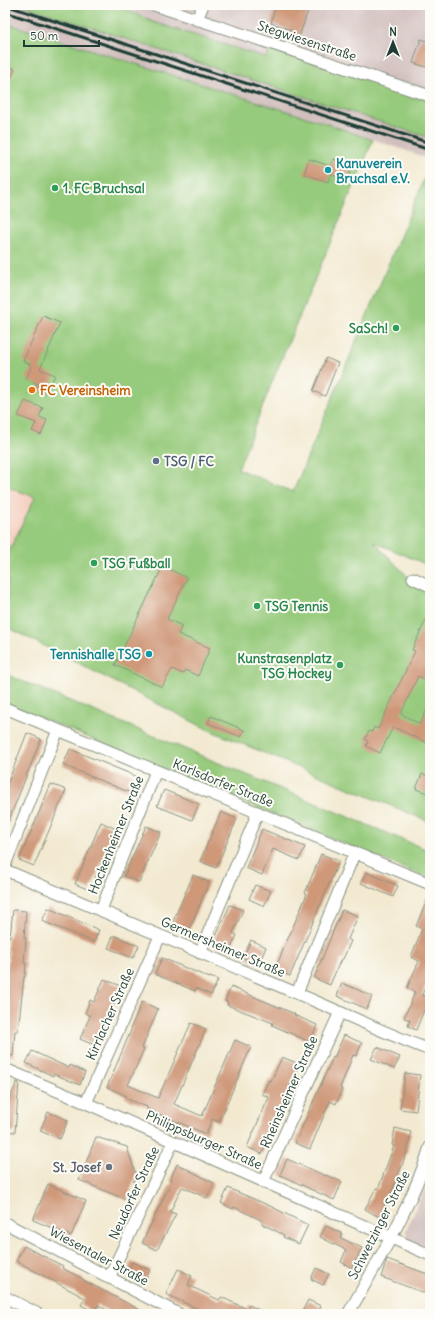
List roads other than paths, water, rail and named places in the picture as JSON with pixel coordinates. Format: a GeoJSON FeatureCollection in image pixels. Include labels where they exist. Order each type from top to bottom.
{"type":"FeatureCollection","features":[{"type":"Feature","properties":{"kind":"street","name":"Stegwiesenstraße"},"geometry":{"type":"LineString","coordinates":[[154,5],[430,96]]}},
{"type":"Feature","properties":{"kind":"street"},"geometry":{"type":"LineString","coordinates":[[198,20],[203,5]]}},
{"type":"Feature","properties":{"kind":"street"},"geometry":{"type":"LineString","coordinates":[[413,578],[430,586]]}},
{"type":"Feature","properties":{"kind":"street","name":"Karlsdorfer Straße"},"geometry":{"type":"LineString","coordinates":[[5,708],[430,884]]}},
{"type":"Feature","properties":{"kind":"street"},"geometry":{"type":"LineString","coordinates":[[5,865],[58,730]]}},
{"type":"Feature","properties":{"kind":"street","name":"Hockenheimer Straße"},"geometry":{"type":"LineString","coordinates":[[101,910],[156,771]]}},
{"type":"Feature","properties":{"kind":"street"},"geometry":{"type":"LineString","coordinates":[[200,953],[258,812]]}},
{"type":"Feature","properties":{"kind":"street"},"geometry":{"type":"LineString","coordinates":[[297,993],[355,852]]}},
{"type":"Feature","properties":{"kind":"street","name":"Germersheimer Straße"},"geometry":{"type":"LineString","coordinates":[[5,870],[297,993],[364,1024],[430,1050]]}},
{"type":"Feature","properties":{"kind":"street","name":"Kirrlacher Straße"},"geometry":{"type":"LineString","coordinates":[[86,1103],[160,936]]}},
{"type":"Feature","properties":{"kind":"street","name":"Rheinsheimer Straße"},"geometry":{"type":"LineString","coordinates":[[263,1182],[340,1012]]}},
{"type":"Feature","properties":{"kind":"street","name":"Philippsburger Straße"},"geometry":{"type":"LineString","coordinates":[[5,1068],[430,1255]]}},
{"type":"Feature","properties":{"kind":"street","name":"Neudorfer Straße"},"geometry":{"type":"LineString","coordinates":[[109,1278],[173,1142]]}},
{"type":"Feature","properties":{"kind":"street","name":"Schwetzinger Straße"},"geometry":{"type":"LineString","coordinates":[[348,1314],[390,1238],[423,1171],[430,1147]]}},
{"type":"Feature","properties":{"kind":"street","name":"Wiesentaler Straße"},"geometry":{"type":"LineString","coordinates":[[5,1223],[179,1314]]}},
{"type":"Feature","properties":{"kind":"street"},"geometry":{"type":"LineString","coordinates":[[5,1296],[38,1314]]}},
{"type":"Feature","properties":{"kind":"railway"},"geometry":{"type":"LineString","coordinates":[[5,5],[430,143]]}},
{"type":"Feature","properties":{"kind":"railway"},"geometry":{"type":"LineString","coordinates":[[5,12],[430,150]]}},
{"type":"Feature","properties":{"kind":"place","name":"Kanuverein Bruchsal e.V."},"geometry":{"type":"Point","coordinates":[328,170]}},
{"type":"Feature","properties":{"kind":"place","name":"1. FC Bruchsal"},"geometry":{"type":"Point","coordinates":[55,188]}},
{"type":"Feature","properties":{"kind":"place","name":"SaSch!"},"geometry":{"type":"Point","coordinates":[396,328]}},
{"type":"Feature","properties":{"kind":"place","name":"FC Vereinsheim"},"geometry":{"type":"Point","coordinates":[32,390]}},
{"type":"Feature","properties":{"kind":"place","name":"TSG / FC"},"geometry":{"type":"Point","coordinates":[156,461]}},
{"type":"Feature","properties":{"kind":"place","name":"TSG Fußball"},"geometry":{"type":"Point","coordinates":[94,563]}},
{"type":"Feature","properties":{"kind":"place","name":"TSG Tennis"},"geometry":{"type":"Point","coordinates":[257,606]}},
{"type":"Feature","properties":{"kind":"place","name":"Tennishalle TSG"},"geometry":{"type":"Point","coordinates":[149,654]}},
{"type":"Feature","properties":{"kind":"place","name":"Kunstrasenplatz TSG Hockey"},"geometry":{"type":"Point","coordinates":[340,665]}},
{"type":"Feature","properties":{"kind":"place","name":"St. Josef"},"geometry":{"type":"Point","coordinates":[109,1167]}}]}
